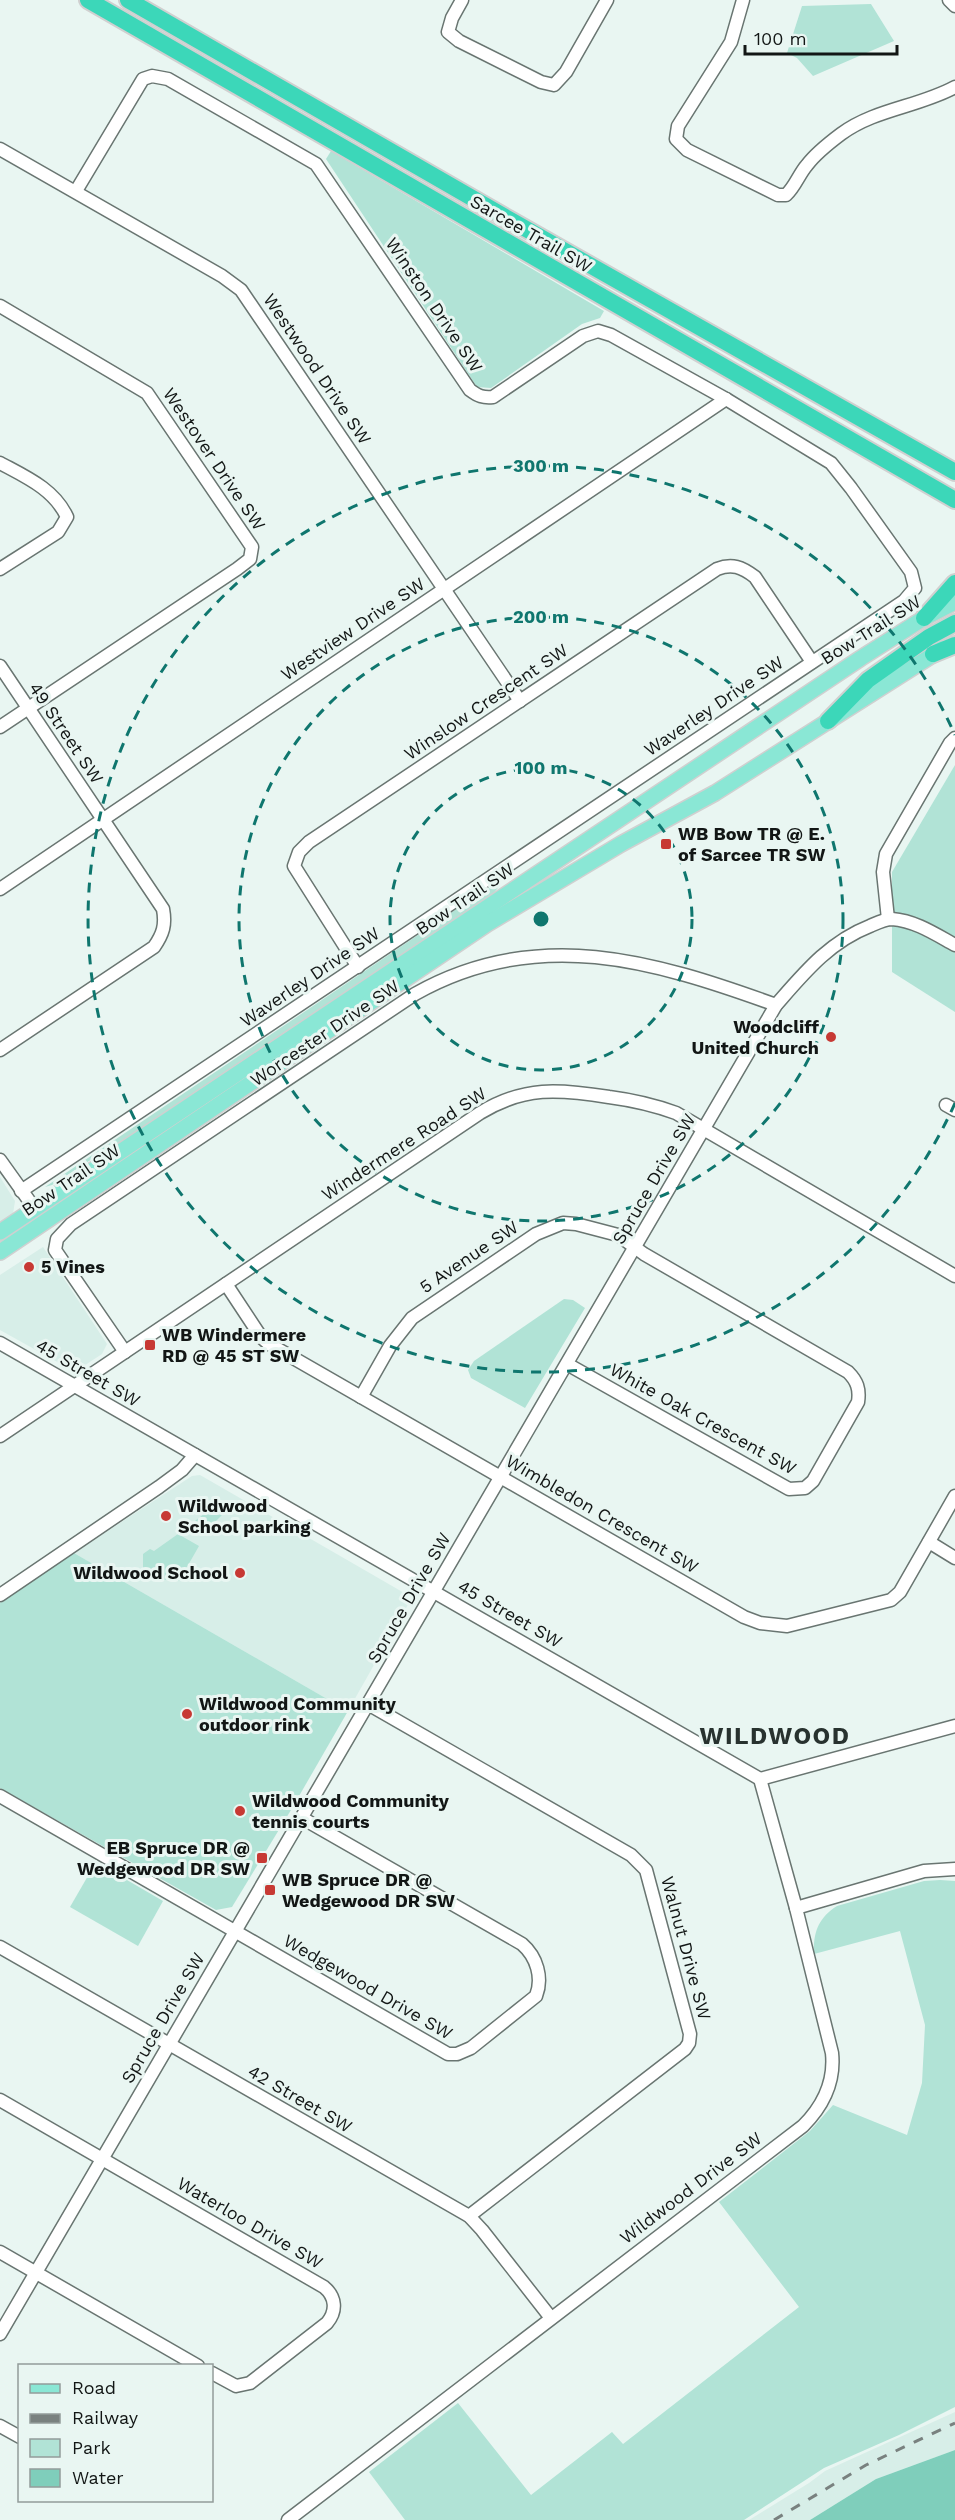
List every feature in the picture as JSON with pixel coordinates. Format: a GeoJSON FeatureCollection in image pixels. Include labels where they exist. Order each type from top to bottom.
{"type":"FeatureCollection","features":[{"type":"Feature","properties":{"kind":"highway","name":"Sarcee Trail SW"},"geometry":{"type":"LineString","coordinates":[[88,0],[953,501]]}},
{"type":"Feature","properties":{"kind":"highway","name":"Sarcee Trail SW"},"geometry":{"type":"LineString","coordinates":[[128,0],[955,472]]}},
{"type":"Feature","properties":{"kind":"highway"},"geometry":{"type":"LineString","coordinates":[[924,618],[955,583]]}},
{"type":"Feature","properties":{"kind":"highway"},"geometry":{"type":"LineString","coordinates":[[828,721],[868,680],[929,637],[955,623]]}},
{"type":"Feature","properties":{"kind":"highway"},"geometry":{"type":"LineString","coordinates":[[933,654],[955,645]]}},
{"type":"Feature","properties":{"kind":"main road","name":"Bow Trail SW"},"geometry":{"type":"LineString","coordinates":[[0,1232],[924,618],[955,602]]}},
{"type":"Feature","properties":{"kind":"main road","name":"Bow Trail SW"},"geometry":{"type":"LineString","coordinates":[[0,1252],[449,949],[621,844],[715,793],[955,640]]}},
{"type":"Feature","properties":{"kind":"main road"},"geometry":{"type":"LineString","coordinates":[[614,824],[611,837],[621,844]]}},
{"type":"Feature","properties":{"kind":"street"},"geometry":{"type":"LineString","coordinates":[[462,0],[452,18],[448,32],[459,41],[542,82],[554,85],[566,72],[607,0]]}},
{"type":"Feature","properties":{"kind":"street"},"geometry":{"type":"LineString","coordinates":[[743,0],[731,42],[678,126],[676,138],[687,150],[778,195],[786,195],[806,166],[823,149],[859,123],[888,110],[919,104],[955,87]]}},
{"type":"Feature","properties":{"kind":"street"},"geometry":{"type":"LineString","coordinates":[[949,0],[955,6]]}},
{"type":"Feature","properties":{"kind":"street","name":"Winston Drive SW"},"geometry":{"type":"LineString","coordinates":[[76,192],[143,79],[150,76],[168,79],[316,164],[470,390],[476,395],[484,398],[493,397],[583,336],[598,331],[611,335],[726,399],[831,463],[852,488],[911,572],[915,588]]}},
{"type":"Feature","properties":{"kind":"street","name":"Westwood Drive SW"},"geometry":{"type":"LineString","coordinates":[[0,149],[222,276],[241,290],[520,701]]}},
{"type":"Feature","properties":{"kind":"street","name":"Westover Drive SW"},"geometry":{"type":"LineString","coordinates":[[0,306],[147,393],[252,547],[249,559],[237,569],[0,727]]}},
{"type":"Feature","properties":{"kind":"street","name":"Westview Drive SW"},"geometry":{"type":"LineString","coordinates":[[0,889],[726,399]]}},
{"type":"Feature","properties":{"kind":"street"},"geometry":{"type":"LineString","coordinates":[[0,463],[46,489],[60,502],[67,517],[58,532],[0,569]]}},
{"type":"Feature","properties":{"kind":"street","name":"Winslow Crescent SW"},"geometry":{"type":"LineString","coordinates":[[358,967],[294,866],[299,852],[309,842],[717,569],[729,564],[745,569],[754,577],[812,662]]}},
{"type":"Feature","properties":{"kind":"street","name":"Waverley Drive SW"},"geometry":{"type":"LineString","coordinates":[[21,1191],[904,601],[915,588]]}},
{"type":"Feature","properties":{"kind":"street","name":"49 Street SW"},"geometry":{"type":"LineString","coordinates":[[0,666],[163,909],[165,922],[161,936],[154,947],[0,1050]]}},
{"type":"Feature","properties":{"kind":"street"},"geometry":{"type":"LineString","coordinates":[[955,738],[886,855],[883,872],[888,919],[920,926],[955,945]]}},
{"type":"Feature","properties":{"kind":"street","name":"Spruce Drive SW"},"geometry":{"type":"LineString","coordinates":[[0,2334],[776,1005],[801,975],[830,948],[856,932],[888,919]]}},
{"type":"Feature","properties":{"kind":"street","name":"Worcester Drive SW"},"geometry":{"type":"LineString","coordinates":[[125,1352],[55,1250],[57,1239],[71,1224],[416,994],[444,978],[502,960],[549,954],[587,956],[673,970],[776,1005]]}},
{"type":"Feature","properties":{"kind":"street","name":"Windermere Road SW"},"geometry":{"type":"LineString","coordinates":[[0,1436],[480,1113],[511,1098],[535,1092],[560,1090],[640,1102],[676,1113],[955,1276]]}},
{"type":"Feature","properties":{"kind":"street"},"geometry":{"type":"LineString","coordinates":[[0,1160],[35,1209]]}},
{"type":"Feature","properties":{"kind":"street","name":"5 Avenue SW"},"geometry":{"type":"LineString","coordinates":[[361,1397],[390,1346],[412,1318],[536,1234],[563,1223],[576,1224],[618,1234],[634,1247]]}},
{"type":"Feature","properties":{"kind":"street","name":"White Oak Crescent SW"},"geometry":{"type":"LineString","coordinates":[[567,1364],[782,1487],[805,1488],[813,1480],[858,1402],[856,1380],[848,1372],[634,1247]]}},
{"type":"Feature","properties":{"kind":"street","name":"Wimbledon Crescent SW"},"geometry":{"type":"LineString","coordinates":[[226,1284],[261,1337],[744,1617],[760,1623],[787,1626],[891,1600],[900,1592],[955,1496]]}},
{"type":"Feature","properties":{"kind":"street","name":"45 Street SW"},"geometry":{"type":"LineString","coordinates":[[2,1348],[75,1386],[760,1779]]}},
{"type":"Feature","properties":{"kind":"street"},"geometry":{"type":"LineString","coordinates":[[0,1595],[159,1487],[182,1470],[195,1455]]}},
{"type":"Feature","properties":{"kind":"street"},"geometry":{"type":"LineString","coordinates":[[929,1542],[955,1558]]}},
{"type":"Feature","properties":{"kind":"street","name":"Walnut Drive SW"},"geometry":{"type":"LineString","coordinates":[[368,1704],[631,1855],[641,1863],[648,1877],[690,2034],[689,2043],[685,2049],[469,2216]]}},
{"type":"Feature","properties":{"kind":"street"},"geometry":{"type":"LineString","coordinates":[[955,1726],[760,1779],[796,1908],[924,1871],[955,1869]]}},
{"type":"Feature","properties":{"kind":"street","name":"Wedgewood Drive SW"},"geometry":{"type":"LineString","coordinates":[[0,1797],[447,2054],[457,2055],[471,2048],[537,1996],[540,1984],[538,1972],[532,1954],[522,1944],[302,1818]]}},
{"type":"Feature","properties":{"kind":"street","name":"Wildwood Drive SW"},"geometry":{"type":"LineString","coordinates":[[288,2520],[816,2113],[828,2090],[833,2064],[832,2053],[796,1908]]}},
{"type":"Feature","properties":{"kind":"street","name":"42 Street SW"},"geometry":{"type":"LineString","coordinates":[[0,1947],[469,2216],[551,2318]]}},
{"type":"Feature","properties":{"kind":"street","name":"Waterloo Drive SW"},"geometry":{"type":"LineString","coordinates":[[0,2100],[324,2287],[331,2295],[334,2310],[327,2323],[250,2383],[236,2386],[213,2374]]}},
{"type":"Feature","properties":{"kind":"street"},"geometry":{"type":"LineString","coordinates":[[0,2252],[195,2364]]}},
{"type":"Feature","properties":{"kind":"street"},"geometry":{"type":"LineString","coordinates":[[0,2426],[18,2436]]}},
{"type":"Feature","properties":{"kind":"shaded area"},"geometry":{"type":"Polygon","coordinates":[[[0,1177],[15,1201],[13,1214],[0,1222],[0,1177]]]}},
{"type":"Feature","properties":{"kind":"shaded area"},"geometry":{"type":"Polygon","coordinates":[[[43,1247],[107,1344],[102,1354],[79,1369],[70,1369],[0,1330],[0,1275],[43,1247]]]}},
{"type":"Feature","properties":{"kind":"shaded area","name":"Wildwood School"},"geometry":{"type":"Polygon","coordinates":[[[200,1475],[406,1594],[410,1601],[348,1711],[74,1553],[192,1476],[200,1475]]]}},
{"type":"Feature","properties":{"kind":"shaded area"},"geometry":{"type":"Polygon","coordinates":[[[955,2412],[955,2450],[876,2479],[810,2520],[749,2520],[825,2471],[955,2412]]]}},
{"type":"Feature","properties":{"kind":"green space"},"geometry":{"type":"Polygon","coordinates":[[[871,4],[894,41],[813,76],[797,58],[787,53],[802,6],[871,4]]]}},
{"type":"Feature","properties":{"kind":"green space"},"geometry":{"type":"Polygon","coordinates":[[[331,151],[604,311],[600,318],[582,324],[491,388],[477,387],[326,159],[331,151]]]}},
{"type":"Feature","properties":{"kind":"green space"},"geometry":{"type":"Polygon","coordinates":[[[955,765],[955,1012],[892,972],[892,872],[955,765]]]}},
{"type":"Feature","properties":{"kind":"green space"},"geometry":{"type":"Polygon","coordinates":[[[498,881],[501,884],[489,899],[144,1129],[109,1148],[52,1185],[45,1187],[498,881]]]}},
{"type":"Feature","properties":{"kind":"green space"},"geometry":{"type":"Polygon","coordinates":[[[564,1299],[573,1300],[585,1308],[525,1408],[471,1378],[468,1370],[474,1361],[564,1299]]]}},
{"type":"Feature","properties":{"kind":"green space"},"geometry":{"type":"Polygon","coordinates":[[[219,1502],[226,1511],[204,1533],[195,1521],[219,1502]]]}},
{"type":"Feature","properties":{"kind":"green space"},"geometry":{"type":"Polygon","coordinates":[[[178,1534],[199,1546],[179,1581],[154,1579],[143,1570],[143,1554],[150,1549],[154,1551],[178,1534]]]}},
{"type":"Feature","properties":{"kind":"green space"},"geometry":{"type":"Polygon","coordinates":[[[74,1553],[348,1711],[232,1907],[216,1910],[0,1788],[0,1603],[74,1553]]]}},
{"type":"Feature","properties":{"kind":"green space"},"geometry":{"type":"Polygon","coordinates":[[[96,1862],[163,1901],[138,1946],[70,1907],[96,1862]]]}},
{"type":"Feature","properties":{"kind":"green space"},"geometry":{"type":"Polygon","coordinates":[[[924,1881],[955,1881],[955,2407],[824,2468],[744,2520],[405,2520],[369,2472],[458,2403],[531,2495],[612,2432],[623,2444],[799,2307],[719,2202],[810,2131],[833,2105],[907,2135],[922,2083],[925,2025],[900,1931],[814,1954],[814,1939],[821,1921],[837,1906],[924,1881]]]}},
{"type":"Feature","properties":{"kind":"water"},"geometry":{"type":"Polygon","coordinates":[[[955,2450],[955,2520],[810,2520],[876,2479],[955,2450]]]}},
{"type":"Feature","properties":{"kind":"railway"},"geometry":{"type":"LineString","coordinates":[[774,2520],[866,2465],[955,2423]]}},
{"type":"Feature","properties":{"kind":"place","name":"WB Bow TR @ E. of Sarcee TR SW"},"geometry":{"type":"Point","coordinates":[666,844]}},
{"type":"Feature","properties":{"kind":"place","name":"Woodcliff United Church"},"geometry":{"type":"Point","coordinates":[831,1037]}},
{"type":"Feature","properties":{"kind":"place","name":"5 Vines"},"geometry":{"type":"Point","coordinates":[29,1267]}},
{"type":"Feature","properties":{"kind":"place","name":"WB Windermere RD @ 45 ST SW"},"geometry":{"type":"Point","coordinates":[150,1345]}},
{"type":"Feature","properties":{"kind":"place","name":"Wildwood School parking"},"geometry":{"type":"Point","coordinates":[166,1516]}},
{"type":"Feature","properties":{"kind":"place","name":"Wildwood School"},"geometry":{"type":"Point","coordinates":[240,1573]}},
{"type":"Feature","properties":{"kind":"place","name":"Wildwood Community outdoor rink"},"geometry":{"type":"Point","coordinates":[187,1714]}},
{"type":"Feature","properties":{"kind":"place","name":"Wildwood Community tennis courts"},"geometry":{"type":"Point","coordinates":[240,1811]}},
{"type":"Feature","properties":{"kind":"place","name":"EB Spruce DR @ Wedgewood DR SW"},"geometry":{"type":"Point","coordinates":[262,1858]}},
{"type":"Feature","properties":{"kind":"place","name":"WB Spruce DR @ Wedgewood DR SW"},"geometry":{"type":"Point","coordinates":[270,1890]}},
{"type":"Feature","properties":{"kind":"district","name":"WILDWOOD"},"geometry":{"type":"Point","coordinates":[775,1736]}}]}
